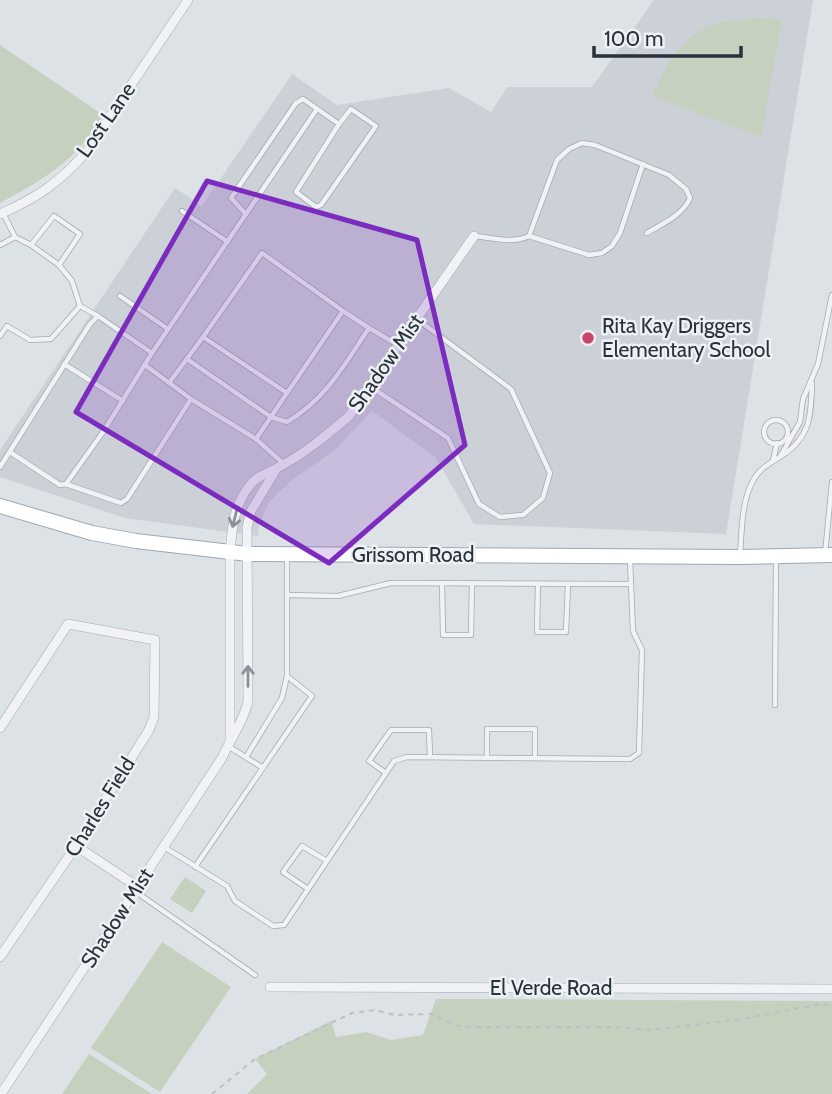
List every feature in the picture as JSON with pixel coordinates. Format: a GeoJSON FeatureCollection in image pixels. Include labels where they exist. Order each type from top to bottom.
{"type":"FeatureCollection","features":[{"type":"Feature","properties":{"kind":"main road","name":"Grissom Road"},"geometry":{"type":"LineString","coordinates":[[0,506],[92,533],[248,554],[740,557],[829,555]]}},
{"type":"Feature","properties":{"kind":"street","name":"Lost Lane"},"geometry":{"type":"LineString","coordinates":[[1,214],[32,200],[60,180],[87,151],[188,0]]}},
{"type":"Feature","properties":{"kind":"street","name":"Shadow Mist"},"geometry":{"type":"LineString","coordinates":[[229,743],[230,552],[233,522],[239,504],[259,476],[281,466],[327,435],[349,416],[474,236]]}},
{"type":"Feature","properties":{"kind":"street","name":"Shadow Mist"},"geometry":{"type":"LineString","coordinates":[[1,1094],[222,758],[242,723],[248,702],[247,527],[251,511],[281,466]]}},
{"type":"Feature","properties":{"kind":"street","name":"Charles Field"},"geometry":{"type":"LineString","coordinates":[[0,728],[68,624],[155,640],[154,717],[149,730],[76,846],[0,957]]}},
{"type":"Feature","properties":{"kind":"street"},"geometry":{"type":"LineString","coordinates":[[76,846],[136,889]]}},
{"type":"Feature","properties":{"kind":"street","name":"El Verde Road"},"geometry":{"type":"LineString","coordinates":[[270,988],[832,989]]}},
{"type":"Feature","properties":{"kind":"lane"},"geometry":{"type":"LineString","coordinates":[[246,214],[231,198],[296,103],[303,99],[339,124]]}},
{"type":"Feature","properties":{"kind":"lane"},"geometry":{"type":"LineString","coordinates":[[66,485],[317,109]]}},
{"type":"Feature","properties":{"kind":"lane"},"geometry":{"type":"LineString","coordinates":[[351,109],[376,126],[321,205],[316,207],[296,192],[339,124],[351,109]]}},
{"type":"Feature","properties":{"kind":"lane"},"geometry":{"type":"LineString","coordinates":[[474,236],[504,240],[529,236],[557,160],[569,149],[582,143],[595,145],[669,174],[686,189],[689,203],[673,218],[647,233]]}},
{"type":"Feature","properties":{"kind":"lane"},"geometry":{"type":"LineString","coordinates":[[529,236],[589,255],[602,253],[612,246],[620,233],[643,164]]}},
{"type":"Feature","properties":{"kind":"lane"},"geometry":{"type":"LineString","coordinates":[[182,211],[228,242]]}},
{"type":"Feature","properties":{"kind":"lane"},"geometry":{"type":"LineString","coordinates":[[1,214],[15,237],[32,245],[59,265],[72,281],[80,306],[152,353]]}},
{"type":"Feature","properties":{"kind":"lane"},"geometry":{"type":"LineString","coordinates":[[32,245],[54,216],[80,234],[59,265]]}},
{"type":"Feature","properties":{"kind":"lane"},"geometry":{"type":"LineString","coordinates":[[0,244],[15,237]]}},
{"type":"Feature","properties":{"kind":"lane"},"geometry":{"type":"LineString","coordinates":[[169,383],[262,253],[343,311],[399,346]]}},
{"type":"Feature","properties":{"kind":"lane"},"geometry":{"type":"LineString","coordinates":[[782,455],[800,422],[803,399],[818,364],[832,295]]}},
{"type":"Feature","properties":{"kind":"lane"},"geometry":{"type":"LineString","coordinates":[[120,296],[169,329]]}},
{"type":"Feature","properties":{"kind":"lane"},"geometry":{"type":"LineString","coordinates":[[0,320],[30,340],[51,339],[80,306]]}},
{"type":"Feature","properties":{"kind":"lane"},"geometry":{"type":"LineString","coordinates":[[256,439],[343,311]]}},
{"type":"Feature","properties":{"kind":"lane"},"geometry":{"type":"LineString","coordinates":[[0,467],[64,364],[98,316]]}},
{"type":"Feature","properties":{"kind":"lane"},"geometry":{"type":"LineString","coordinates":[[370,387],[448,438],[479,504],[500,517],[523,515],[543,498],[550,473],[511,389],[417,320]]}},
{"type":"Feature","properties":{"kind":"lane"},"geometry":{"type":"LineString","coordinates":[[0,336],[7,326]]}},
{"type":"Feature","properties":{"kind":"lane"},"geometry":{"type":"LineString","coordinates":[[187,359],[271,417],[287,422],[309,409],[325,392],[369,328]]}},
{"type":"Feature","properties":{"kind":"lane"},"geometry":{"type":"LineString","coordinates":[[203,337],[287,393]]}},
{"type":"Feature","properties":{"kind":"lane"},"geometry":{"type":"LineString","coordinates":[[64,364],[123,401]]}},
{"type":"Feature","properties":{"kind":"lane"},"geometry":{"type":"LineString","coordinates":[[145,365],[191,400],[256,439],[281,466]]}},
{"type":"Feature","properties":{"kind":"lane"},"geometry":{"type":"LineString","coordinates":[[740,557],[747,494],[755,477],[799,442],[807,429],[812,383]]}},
{"type":"Feature","properties":{"kind":"lane"},"geometry":{"type":"LineString","coordinates":[[10,452],[60,485],[121,503],[127,499],[191,400]]}},
{"type":"Feature","properties":{"kind":"lane"},"geometry":{"type":"LineString","coordinates":[[776,420],[785,425],[788,431],[784,441],[777,443],[769,441],[765,433],[768,424],[776,420]]}},
{"type":"Feature","properties":{"kind":"lane"},"geometry":{"type":"LineString","coordinates":[[773,460],[777,443]]}},
{"type":"Feature","properties":{"kind":"lane"},"geometry":{"type":"LineString","coordinates":[[829,555],[832,482]]}},
{"type":"Feature","properties":{"kind":"lane"},"geometry":{"type":"LineString","coordinates":[[246,757],[282,698],[287,676],[287,554]]}},
{"type":"Feature","properties":{"kind":"lane"},"geometry":{"type":"LineString","coordinates":[[164,847],[227,886],[235,901],[273,926],[284,925],[394,761],[407,757],[630,759],[639,753],[642,650],[633,631],[630,556]]}},
{"type":"Feature","properties":{"kind":"lane"},"geometry":{"type":"LineString","coordinates":[[775,705],[776,557]]}},
{"type":"Feature","properties":{"kind":"lane"},"geometry":{"type":"LineString","coordinates":[[287,595],[338,596],[391,583],[631,584]]}},
{"type":"Feature","properties":{"kind":"lane"},"geometry":{"type":"LineString","coordinates":[[442,583],[443,635],[471,635],[471,583]]}},
{"type":"Feature","properties":{"kind":"lane"},"geometry":{"type":"LineString","coordinates":[[538,584],[537,632],[566,632],[568,584]]}},
{"type":"Feature","properties":{"kind":"lane"},"geometry":{"type":"LineString","coordinates":[[193,866],[312,696],[287,676]]}},
{"type":"Feature","properties":{"kind":"lane"},"geometry":{"type":"LineString","coordinates":[[486,757],[487,729],[535,729],[535,758]]}},
{"type":"Feature","properties":{"kind":"lane"},"geometry":{"type":"LineString","coordinates":[[386,773],[369,761],[391,730],[429,730],[430,757]]}},
{"type":"Feature","properties":{"kind":"lane"},"geometry":{"type":"LineString","coordinates":[[229,743],[263,768]]}},
{"type":"Feature","properties":{"kind":"lane"},"geometry":{"type":"LineString","coordinates":[[308,889],[283,873],[302,846],[327,861]]}},
{"type":"Feature","properties":{"kind":"lane"},"geometry":{"type":"LineString","coordinates":[[136,889],[255,975]]}},
{"type":"Feature","properties":{"kind":"path"},"geometry":{"type":"LineString","coordinates":[[212,1094],[255,1059],[352,1013],[375,1010],[394,1015],[430,1014],[459,1026],[470,1027],[614,1027],[649,1030],[832,1004]]}},
{"type":"Feature","properties":{"kind":"highlighted area"},"geometry":{"type":"Polygon","coordinates":[[[207,181],[417,240],[465,445],[329,563],[76,412],[207,181]]]}},
{"type":"Feature","properties":{"kind":"shaded area"},"geometry":{"type":"Polygon","coordinates":[[[654,0],[813,0],[726,534],[474,524],[436,458],[372,411],[335,450],[292,480],[269,502],[259,525],[258,536],[125,518],[0,477],[0,450],[175,188],[202,206],[292,74],[337,105],[449,88],[491,112],[507,87],[592,87],[654,0]]]}},
{"type":"Feature","properties":{"kind":"green space"},"geometry":{"type":"Polygon","coordinates":[[[756,18],[782,20],[761,137],[652,96],[671,61],[690,38],[717,24],[756,18]]]}},
{"type":"Feature","properties":{"kind":"green space"},"geometry":{"type":"Polygon","coordinates":[[[0,45],[103,115],[83,144],[59,167],[0,203],[0,45]]]}},
{"type":"Feature","properties":{"kind":"green space"},"geometry":{"type":"Polygon","coordinates":[[[185,877],[206,891],[192,913],[170,899],[185,877]]]}},
{"type":"Feature","properties":{"kind":"green space"},"geometry":{"type":"Polygon","coordinates":[[[162,942],[231,987],[160,1092],[91,1048],[162,942]]]}},
{"type":"Feature","properties":{"kind":"green space"},"geometry":{"type":"Polygon","coordinates":[[[436,999],[832,1001],[832,1094],[247,1094],[267,1074],[255,1059],[331,1021],[336,1037],[366,1032],[391,1040],[423,1035],[436,999]]]}},
{"type":"Feature","properties":{"kind":"green space"},"geometry":{"type":"Polygon","coordinates":[[[89,1054],[152,1094],[62,1094],[89,1054]]]}},
{"type":"Feature","properties":{"kind":"place","name":"Rita Kay Driggers Elementary School"},"geometry":{"type":"Point","coordinates":[588,338]}}]}
